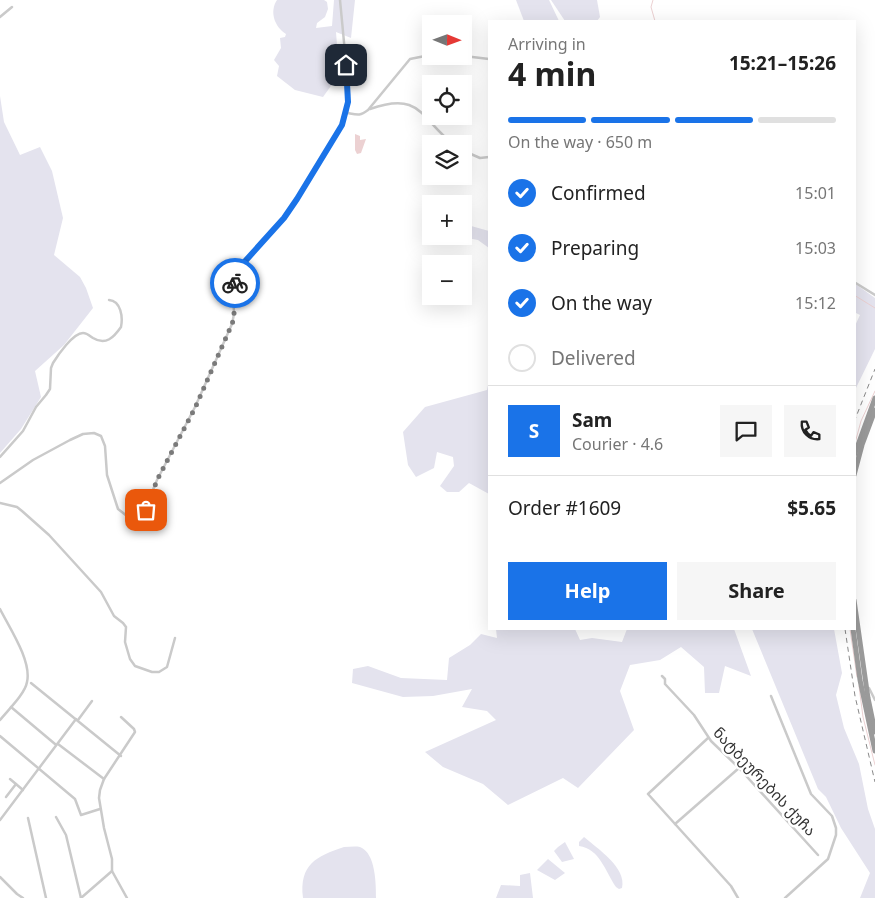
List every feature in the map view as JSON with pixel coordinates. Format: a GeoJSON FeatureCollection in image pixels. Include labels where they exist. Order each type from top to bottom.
{"type":"FeatureCollection","features":[{"type":"Feature","properties":{"kind":"highway"},"geometry":{"type":"LineString","coordinates":[[856,450],[875,398]]}},
{"type":"Feature","properties":{"kind":"highway"},"geometry":{"type":"LineString","coordinates":[[856,468],[875,410]]}},
{"type":"Feature","properties":{"kind":"highway"},"geometry":{"type":"LineString","coordinates":[[856,615],[865,681],[875,732]]}},
{"type":"Feature","properties":{"kind":"highway"},"geometry":{"type":"LineString","coordinates":[[853,630],[860,680],[875,751]]}},
{"type":"Feature","properties":{"kind":"street"},"geometry":{"type":"LineString","coordinates":[[0,482],[33,460],[70,440],[83,434],[94,434],[101,436],[105,446],[107,475],[118,509],[127,516],[137,516],[144,512],[157,480],[195,408],[232,324],[234,314],[233,290],[239,268],[284,218],[338,132],[349,95],[340,0]]}},
{"type":"Feature","properties":{"kind":"street"},"geometry":{"type":"LineString","coordinates":[[0,17],[12,7]]}},
{"type":"Feature","properties":{"kind":"street"},"geometry":{"type":"LineString","coordinates":[[368,110],[410,59],[422,57]]}},
{"type":"Feature","properties":{"kind":"street"},"geometry":{"type":"LineString","coordinates":[[472,57],[488,59]]}},
{"type":"Feature","properties":{"kind":"street"},"geometry":{"type":"LineString","coordinates":[[346,109],[348,113],[359,116],[368,110],[389,103],[417,108],[434,124],[442,135]]}},
{"type":"Feature","properties":{"kind":"street"},"geometry":{"type":"LineString","coordinates":[[472,154],[480,158],[488,157]]}},
{"type":"Feature","properties":{"kind":"street"},"geometry":{"type":"LineString","coordinates":[[856,283],[875,295]]}},
{"type":"Feature","properties":{"kind":"street"},"geometry":{"type":"LineString","coordinates":[[0,457],[23,431],[36,407],[50,389],[52,363],[74,337],[84,333],[99,342],[105,342],[122,327],[119,306],[109,300]]}},
{"type":"Feature","properties":{"kind":"street"},"geometry":{"type":"LineString","coordinates":[[0,503],[17,507],[22,511],[49,535],[101,592],[114,616],[126,627],[125,642],[130,659],[135,666],[152,672],[159,672],[167,666],[175,638]]}},
{"type":"Feature","properties":{"kind":"street"},"geometry":{"type":"LineString","coordinates":[[0,608],[22,650],[28,673],[24,689],[0,720]]}},
{"type":"Feature","properties":{"kind":"street","name":"ნატბეურების ქუჩა"},"geometry":{"type":"LineString","coordinates":[[662,676],[665,679],[664,684],[694,715],[708,737],[739,768],[818,855]]}},
{"type":"Feature","properties":{"kind":"street"},"geometry":{"type":"LineString","coordinates":[[865,681],[875,700]]}},
{"type":"Feature","properties":{"kind":"street"},"geometry":{"type":"LineString","coordinates":[[31,683],[121,756]]}},
{"type":"Feature","properties":{"kind":"street"},"geometry":{"type":"LineString","coordinates":[[771,696],[811,794],[832,816],[836,828],[828,859],[785,898]]}},
{"type":"Feature","properties":{"kind":"street"},"geometry":{"type":"LineString","coordinates":[[0,820],[92,701]]}},
{"type":"Feature","properties":{"kind":"street"},"geometry":{"type":"LineString","coordinates":[[11,707],[104,780]]}},
{"type":"Feature","properties":{"kind":"street"},"geometry":{"type":"LineString","coordinates":[[121,717],[134,728],[135,732],[104,780],[100,790],[99,803],[112,859],[112,872],[127,898]]}},
{"type":"Feature","properties":{"kind":"street"},"geometry":{"type":"LineString","coordinates":[[0,736],[75,799],[81,815],[100,809]]}},
{"type":"Feature","properties":{"kind":"street"},"geometry":{"type":"LineString","coordinates":[[708,737],[648,794],[731,886],[738,898]]}},
{"type":"Feature","properties":{"kind":"street"},"geometry":{"type":"LineString","coordinates":[[675,824],[739,768]]}},
{"type":"Feature","properties":{"kind":"street"},"geometry":{"type":"LineString","coordinates":[[10,779],[23,790]]}},
{"type":"Feature","properties":{"kind":"street"},"geometry":{"type":"LineString","coordinates":[[6,797],[16,784]]}},
{"type":"Feature","properties":{"kind":"street"},"geometry":{"type":"LineString","coordinates":[[56,817],[66,835],[81,898],[112,872]]}},
{"type":"Feature","properties":{"kind":"street"},"geometry":{"type":"LineString","coordinates":[[28,818],[46,898]]}},
{"type":"Feature","properties":{"kind":"street"},"geometry":{"type":"LineString","coordinates":[[0,877],[23,898]]}},
{"type":"Feature","properties":{"kind":"shaded area"},"geometry":{"type":"Polygon","coordinates":[[[277,0],[324,0],[327,2],[328,9],[325,17],[317,23],[316,28],[332,26],[334,0],[355,0],[351,38],[336,32],[338,58],[332,65],[337,74],[323,97],[295,90],[277,76],[279,66],[274,60],[281,48],[280,38],[285,37],[286,34],[274,19],[273,9],[277,0]]]}},
{"type":"Feature","properties":{"kind":"shaded area"},"geometry":{"type":"Polygon","coordinates":[[[516,0],[549,0],[559,20],[524,20],[516,0]]]}},
{"type":"Feature","properties":{"kind":"shaded area"},"geometry":{"type":"Polygon","coordinates":[[[551,0],[597,0],[600,17],[598,20],[564,20],[551,0]]]}},
{"type":"Feature","properties":{"kind":"shaded area"},"geometry":{"type":"Polygon","coordinates":[[[0,96],[4,122],[20,155],[40,147],[52,171],[63,218],[54,255],[80,277],[93,308],[64,345],[35,371],[41,397],[21,429],[0,453],[0,96]]]}},
{"type":"Feature","properties":{"kind":"shaded area"},"geometry":{"type":"Polygon","coordinates":[[[355,134],[360,136],[360,140],[366,139],[361,153],[357,154],[355,150],[355,134]]]}},
{"type":"Feature","properties":{"kind":"shaded area"},"geometry":{"type":"Polygon","coordinates":[[[472,226],[488,231],[488,247],[478,240],[472,239],[472,226]]]}},
{"type":"Feature","properties":{"kind":"shaded area"},"geometry":{"type":"Polygon","coordinates":[[[856,284],[875,298],[875,349],[856,388],[856,324],[860,315],[856,313],[856,284]]]}},
{"type":"Feature","properties":{"kind":"shaded area"},"geometry":{"type":"Polygon","coordinates":[[[488,385],[488,493],[469,483],[459,492],[447,492],[440,486],[454,466],[453,457],[437,452],[434,468],[416,477],[408,465],[403,432],[425,407],[487,390],[488,385]]]}},
{"type":"Feature","properties":{"kind":"shaded area"},"geometry":{"type":"Polygon","coordinates":[[[496,630],[575,630],[580,640],[592,638],[622,642],[627,630],[734,630],[751,676],[725,666],[719,693],[705,693],[704,667],[681,647],[660,660],[630,665],[620,691],[634,730],[578,788],[563,778],[508,805],[483,784],[443,767],[425,752],[496,720],[487,711],[462,707],[472,689],[433,696],[403,697],[352,683],[353,669],[368,666],[401,678],[447,680],[449,658],[470,645],[481,634],[497,638],[496,630]]]}},
{"type":"Feature","properties":{"kind":"shaded area"},"geometry":{"type":"Polygon","coordinates":[[[752,630],[834,630],[842,673],[836,695],[844,728],[859,764],[868,809],[875,829],[875,898],[860,898],[870,873],[841,828],[826,797],[818,789],[752,630]]]}},
{"type":"Feature","properties":{"kind":"shaded area"},"geometry":{"type":"Polygon","coordinates":[[[584,837],[616,866],[620,873],[622,888],[616,887],[592,851],[579,846],[579,842],[584,837]]]}},
{"type":"Feature","properties":{"kind":"shaded area"},"geometry":{"type":"Polygon","coordinates":[[[565,842],[574,859],[562,862],[554,851],[565,842]]]}},
{"type":"Feature","properties":{"kind":"shaded area"},"geometry":{"type":"Polygon","coordinates":[[[344,847],[360,847],[369,856],[374,870],[376,898],[303,898],[302,887],[307,870],[318,858],[344,847]]]}},
{"type":"Feature","properties":{"kind":"shaded area"},"geometry":{"type":"Polygon","coordinates":[[[548,859],[565,873],[555,880],[537,870],[548,859]]]}},
{"type":"Feature","properties":{"kind":"shaded area"},"geometry":{"type":"Polygon","coordinates":[[[530,873],[533,898],[496,898],[501,885],[520,886],[520,875],[530,873]]]}},
{"type":"Feature","properties":{"kind":"waterway"},"geometry":{"type":"LineString","coordinates":[[653,0],[651,7],[655,20]]}},
{"type":"Feature","properties":{"kind":"waterway"},"geometry":{"type":"LineString","coordinates":[[856,296],[875,308]]}},
{"type":"Feature","properties":{"kind":"waterway"},"geometry":{"type":"LineString","coordinates":[[856,440],[861,421],[875,391]]}},
{"type":"Feature","properties":{"kind":"waterway"},"geometry":{"type":"LineString","coordinates":[[850,630],[857,677]]}},
{"type":"Feature","properties":{"kind":"waterway"},"geometry":{"type":"LineString","coordinates":[[859,686],[863,717],[875,765]]}},
{"type":"Feature","properties":{"kind":"railway"},"geometry":{"type":"LineString","coordinates":[[856,417],[875,369]]}},
{"type":"Feature","properties":{"kind":"railway"},"geometry":{"type":"LineString","coordinates":[[845,630],[855,696],[875,782]]}},
{"type":"Feature","properties":{"kind":"way so far"},"geometry":{"type":"LineString","coordinates":[[146,510],[157,480],[195,408],[234,319],[233,290],[235,283]]}},
{"type":"Feature","properties":{"kind":"route"},"geometry":{"type":"LineString","coordinates":[[235,283],[239,268],[284,218],[342,125],[349,95],[346,65]]}}]}
